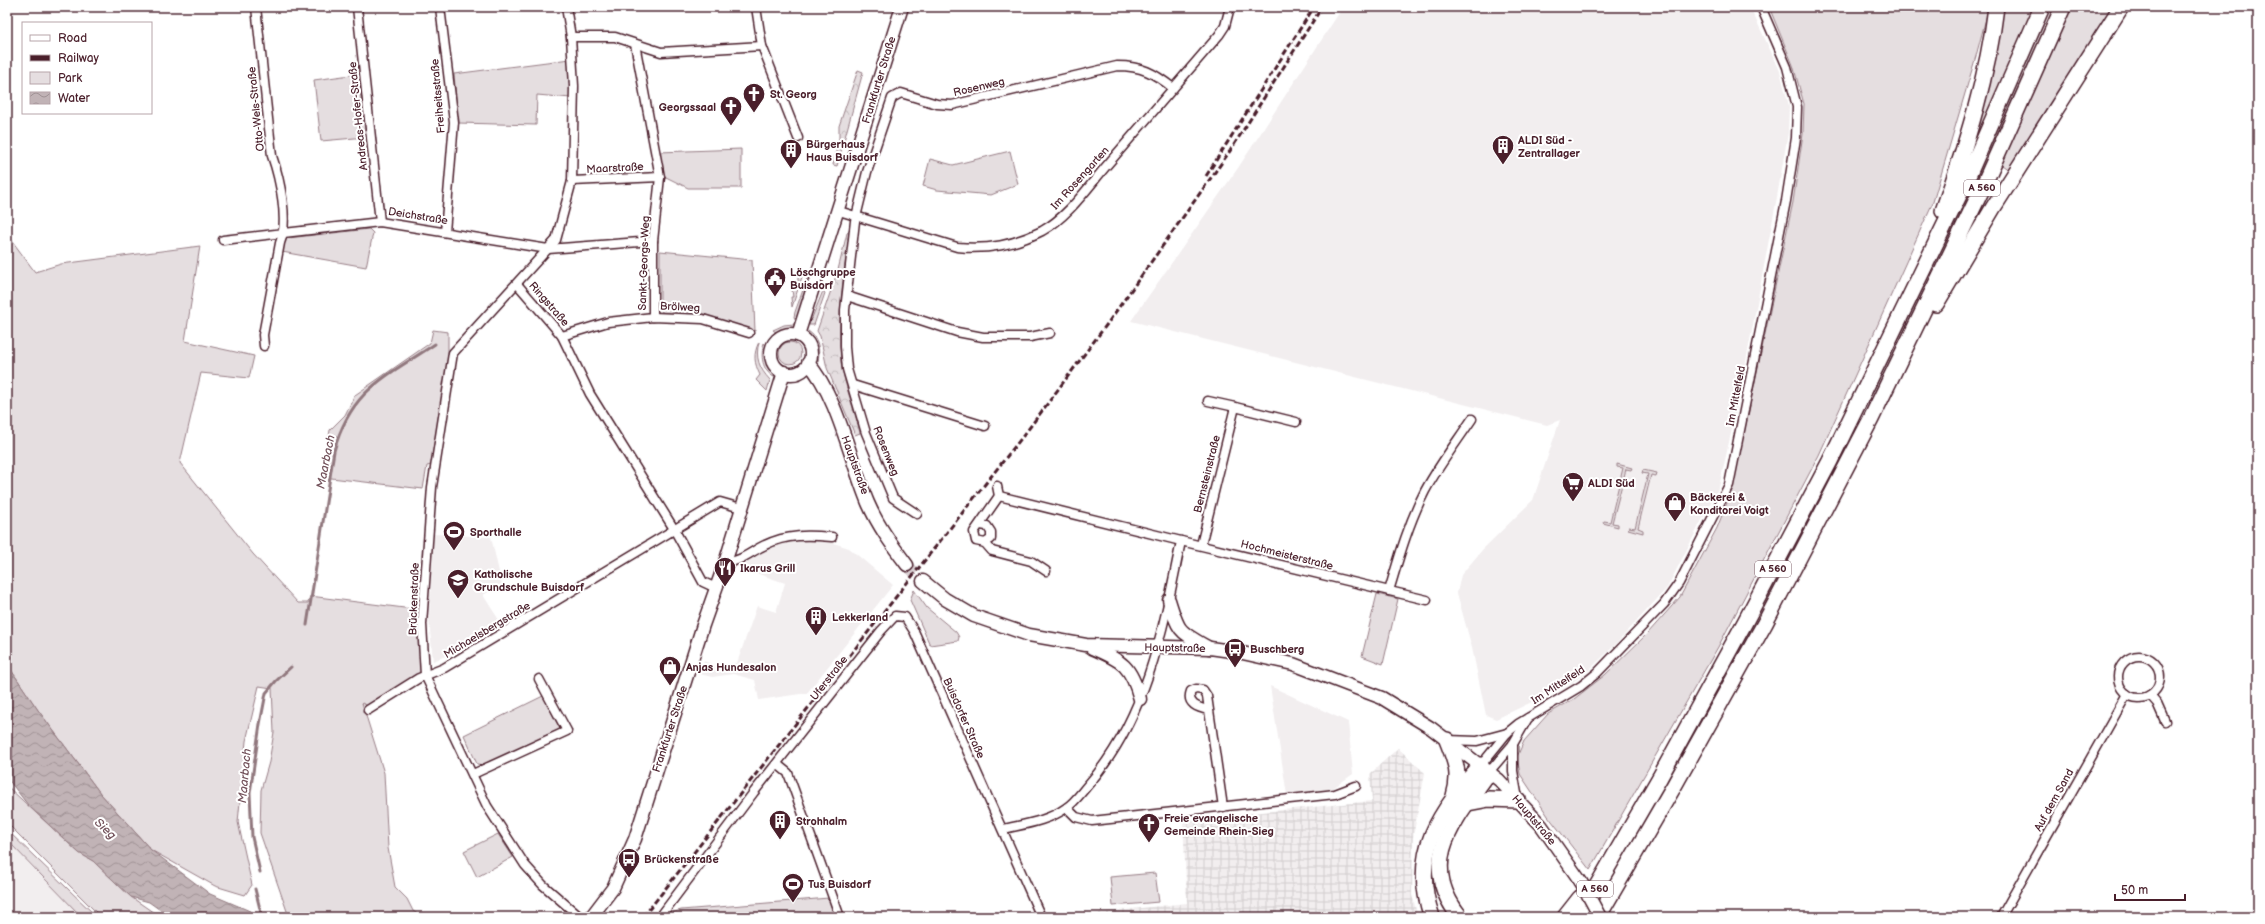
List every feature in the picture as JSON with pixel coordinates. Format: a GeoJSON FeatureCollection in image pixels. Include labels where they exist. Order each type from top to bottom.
{"type":"FeatureCollection","features":[{"type":"Feature","properties":{"kind":"highway"},"geometry":{"type":"LineString","coordinates":[[1921,270],[1962,153],[1987,63],[1996,7]]}},
{"type":"Feature","properties":{"kind":"highway","name":"A 560"},"geometry":{"type":"LineString","coordinates":[[1578,917],[1660,777],[1745,622],[1822,476],[1921,270],[1965,183],[2042,7]]}},
{"type":"Feature","properties":{"kind":"highway","name":"A 560"},"geometry":{"type":"LineString","coordinates":[[1599,917],[1765,623],[1896,367],[1981,191],[2063,7]]}},
{"type":"Feature","properties":{"kind":"highway"},"geometry":{"type":"LineString","coordinates":[[1896,367],[1993,208],[2121,7]]}},
{"type":"Feature","properties":{"kind":"highway"},"geometry":{"type":"LineString","coordinates":[[2109,28],[2128,7]]}},
{"type":"Feature","properties":{"kind":"highway"},"geometry":{"type":"LineString","coordinates":[[1432,917],[1423,877],[1425,858],[1430,838],[1454,796],[1458,781],[1457,766],[1447,740]]}},
{"type":"Feature","properties":{"kind":"highway"},"geometry":{"type":"LineString","coordinates":[[1454,796],[1485,769]]}},
{"type":"Feature","properties":{"kind":"highway"},"geometry":{"type":"LineString","coordinates":[[1460,917],[1450,906],[1439,878],[1440,860],[1444,844],[1452,826],[1468,803],[1485,769]]}},
{"type":"Feature","properties":{"kind":"highway"},"geometry":{"type":"LineString","coordinates":[[1468,803],[1489,799],[1518,800]]}},
{"type":"Feature","properties":{"kind":"highway"},"geometry":{"type":"LineString","coordinates":[[1565,917],[1598,871],[1611,861]]}},
{"type":"Feature","properties":{"kind":"main road","name":"Frankfurter Straße"},"geometry":{"type":"LineString","coordinates":[[798,335],[839,211],[902,7]]}},
{"type":"Feature","properties":{"kind":"main road"},"geometry":{"type":"LineString","coordinates":[[793,334],[798,335],[808,344],[810,350],[808,363],[801,371],[789,374],[784,372],[774,364],[771,358],[773,345],[781,336],[793,334]]}},
{"type":"Feature","properties":{"kind":"main road","name":"Hauptstraße"},"geometry":{"type":"LineString","coordinates":[[808,363],[816,371],[830,397],[868,504],[883,533],[907,565]]}},
{"type":"Feature","properties":{"kind":"main road","name":"Frankfurter Straße"},"geometry":{"type":"LineString","coordinates":[[591,917],[621,874],[635,839],[725,563],[784,372]]}},
{"type":"Feature","properties":{"kind":"main road","name":"Hauptstraße"},"geometry":{"type":"LineString","coordinates":[[922,581],[945,599],[974,616],[1029,635],[1086,646],[1210,648],[1292,664],[1375,695],[1431,728],[1485,769],[1518,800],[1541,825],[1581,882],[1599,917]]}},
{"type":"Feature","properties":{"kind":"main road"},"geometry":{"type":"LineString","coordinates":[[1169,600],[1177,627],[1185,634],[1210,648]]}},
{"type":"Feature","properties":{"kind":"main road"},"geometry":{"type":"LineString","coordinates":[[1086,646],[1118,659],[1126,666],[1134,678],[1140,699]]}},
{"type":"Feature","properties":{"kind":"street","name":"Otto-Wels-Straße"},"geometry":{"type":"LineString","coordinates":[[256,7],[272,156],[279,175],[285,232]]}},
{"type":"Feature","properties":{"kind":"street","name":"Andreas-Hofer-Straße"},"geometry":{"type":"LineString","coordinates":[[357,7],[380,222]]}},
{"type":"Feature","properties":{"kind":"street","name":"Freiheitsstraße"},"geometry":{"type":"LineString","coordinates":[[440,7],[454,122],[446,232]]}},
{"type":"Feature","properties":{"kind":"street","name":"Ringstraße"},"geometry":{"type":"LineString","coordinates":[[566,7],[571,37],[574,86],[572,181],[556,240],[516,284],[562,336],[590,394],[674,530],[703,582],[716,588]]}},
{"type":"Feature","properties":{"kind":"street"},"geometry":{"type":"LineString","coordinates":[[756,7],[762,46],[798,138]]}},
{"type":"Feature","properties":{"kind":"street","name":"Im Rosengarten"},"geometry":{"type":"LineString","coordinates":[[839,211],[957,247],[978,249],[997,247],[1017,242],[1043,230],[1062,216],[1219,35],[1225,26],[1230,7]]}},
{"type":"Feature","properties":{"kind":"street","name":"Im Mittelfeld"},"geometry":{"type":"LineString","coordinates":[[1485,769],[1507,733],[1528,718],[1581,686],[1597,673],[1664,604],[1679,583],[1729,485],[1786,201],[1796,138],[1797,107],[1787,67],[1761,7]]}},
{"type":"Feature","properties":{"kind":"street"},"geometry":{"type":"LineString","coordinates":[[571,37],[615,37],[661,52],[762,46]]}},
{"type":"Feature","properties":{"kind":"street","name":"Sankt-Georgs-Weg"},"geometry":{"type":"LineString","coordinates":[[635,44],[660,177],[653,241],[653,317]]}},
{"type":"Feature","properties":{"kind":"street","name":"Rosenweg"},"geometry":{"type":"LineString","coordinates":[[917,514],[893,498],[866,433],[847,369],[845,347],[845,310],[857,216],[867,172],[892,98],[896,94],[902,93],[937,104],[952,105],[1117,66],[1134,66],[1148,71],[1173,88]]}},
{"type":"Feature","properties":{"kind":"street","name":"Maarstraße"},"geometry":{"type":"LineString","coordinates":[[572,181],[660,177]]}},
{"type":"Feature","properties":{"kind":"street","name":"Deichstraße"},"geometry":{"type":"LineString","coordinates":[[223,240],[380,222],[548,249],[653,241]]}},
{"type":"Feature","properties":{"kind":"street"},"geometry":{"type":"LineString","coordinates":[[264,346],[263,335],[280,243],[285,232]]}},
{"type":"Feature","properties":{"kind":"street","name":"Brückenstraße"},"geometry":{"type":"LineString","coordinates":[[516,284],[453,353],[432,487],[422,624],[425,675],[488,806],[525,865],[543,885],[580,917]]}},
{"type":"Feature","properties":{"kind":"street"},"geometry":{"type":"LineString","coordinates":[[847,296],[957,332],[983,337],[1030,337],[1050,333]]}},
{"type":"Feature","properties":{"kind":"street","name":"Brölweg"},"geometry":{"type":"LineString","coordinates":[[562,336],[608,322],[653,317],[703,319],[749,333]]}},
{"type":"Feature","properties":{"kind":"street"},"geometry":{"type":"LineString","coordinates":[[853,385],[985,426]]}},
{"type":"Feature","properties":{"kind":"street"},"geometry":{"type":"LineString","coordinates":[[1208,401],[1296,422]]}},
{"type":"Feature","properties":{"kind":"street","name":"Bernsteinstraße"},"geometry":{"type":"LineString","coordinates":[[1201,545],[1235,407]]}},
{"type":"Feature","properties":{"kind":"street"},"geometry":{"type":"LineString","coordinates":[[1388,591],[1403,543],[1425,490],[1449,451],[1472,419]]}},
{"type":"Feature","properties":{"kind":"street"},"geometry":{"type":"LineString","coordinates":[[997,486],[999,496],[980,525],[974,530],[974,537],[978,542],[985,543],[992,551],[1031,561],[1046,570]]}},
{"type":"Feature","properties":{"kind":"street","name":"Hochmeisterstraße"},"geometry":{"type":"LineString","coordinates":[[999,496],[1427,600]]}},
{"type":"Feature","properties":{"kind":"street","name":"Michaelsbergstraße"},"geometry":{"type":"LineString","coordinates":[[368,710],[425,675],[444,668],[720,502],[741,508]]}},
{"type":"Feature","properties":{"kind":"street"},"geometry":{"type":"LineString","coordinates":[[980,525],[987,526],[992,532],[991,539],[985,543]]}},
{"type":"Feature","properties":{"kind":"street"},"geometry":{"type":"LineString","coordinates":[[725,563],[732,562],[765,545],[789,536],[810,535],[832,537]]}},
{"type":"Feature","properties":{"kind":"street"},"geometry":{"type":"LineString","coordinates":[[1004,829],[1046,819],[1067,808],[1110,759],[1122,739],[1140,699],[1157,647],[1169,600],[1181,540]]}},
{"type":"Feature","properties":{"kind":"street","name":"Uferstraße"},"geometry":{"type":"LineString","coordinates":[[660,917],[881,631],[895,616],[905,616]]}},
{"type":"Feature","properties":{"kind":"street","name":"Buisdorfer Straße"},"geometry":{"type":"LineString","coordinates":[[905,616],[914,631],[985,793],[1004,829],[1041,917]]}},
{"type":"Feature","properties":{"kind":"street"},"geometry":{"type":"LineString","coordinates":[[2140,656],[2152,661],[2159,672],[2158,685],[2150,695],[2138,698],[2127,694],[2118,683],[2118,669],[2127,659],[2140,656]]}},
{"type":"Feature","properties":{"kind":"street"},"geometry":{"type":"LineString","coordinates":[[473,774],[567,731],[539,679]]}},
{"type":"Feature","properties":{"kind":"street","name":"Auf dem Sand"},"geometry":{"type":"LineString","coordinates":[[2002,917],[2127,694]]}},
{"type":"Feature","properties":{"kind":"street"},"geometry":{"type":"LineString","coordinates":[[2150,695],[2157,703],[2164,721]]}},
{"type":"Feature","properties":{"kind":"street"},"geometry":{"type":"LineString","coordinates":[[1209,710],[1223,807]]}},
{"type":"Feature","properties":{"kind":"street","name":"Im Mittelfeld"},"geometry":{"type":"LineString","coordinates":[[1485,769],[1513,744],[1528,718]]}},
{"type":"Feature","properties":{"kind":"street"},"geometry":{"type":"LineString","coordinates":[[1447,740],[1477,741],[1507,733]]}},
{"type":"Feature","properties":{"kind":"street","name":"Im Mittelfeld"},"geometry":{"type":"LineString","coordinates":[[1513,744],[1513,771],[1518,800]]}},
{"type":"Feature","properties":{"kind":"street"},"geometry":{"type":"LineString","coordinates":[[777,764],[788,772],[840,917]]}},
{"type":"Feature","properties":{"kind":"street"},"geometry":{"type":"LineString","coordinates":[[1067,808],[1076,817],[1092,821],[1335,794],[1356,786]]}},
{"type":"Feature","properties":{"kind":"shaded area"},"geometry":{"type":"Polygon","coordinates":[[[1343,7],[1750,7],[1780,71],[1789,106],[1788,133],[1777,197],[1741,388],[1719,487],[1667,588],[1616,644],[1588,671],[1570,684],[1496,719],[1486,715],[1472,648],[1457,593],[1461,575],[1483,549],[1533,500],[1560,420],[1547,425],[1131,321],[1238,168],[1343,7]]]}},
{"type":"Feature","properties":{"kind":"shaded area","name":"Katholische Grundschule Buisdorf"},"geometry":{"type":"Polygon","coordinates":[[[433,534],[491,537],[502,585],[483,595],[499,620],[478,634],[479,637],[453,653],[433,661],[429,620],[433,534]]]}},
{"type":"Feature","properties":{"kind":"shaded area"},"geometry":{"type":"Polygon","coordinates":[[[821,539],[849,548],[893,585],[807,693],[759,700],[755,680],[733,674],[712,677],[700,674],[704,661],[716,666],[737,663],[757,606],[776,612],[785,583],[741,568],[750,560],[777,543],[821,539]]]}},
{"type":"Feature","properties":{"kind":"shaded area"},"geometry":{"type":"Polygon","coordinates":[[[1270,686],[1348,722],[1353,774],[1329,791],[1287,795],[1270,686]]]}},
{"type":"Feature","properties":{"kind":"shaded area"},"geometry":{"type":"Polygon","coordinates":[[[1398,748],[1425,773],[1413,837],[1412,895],[1418,917],[1088,917],[1088,914],[1187,903],[1183,820],[1372,801],[1370,774],[1398,748]]]}},
{"type":"Feature","properties":{"kind":"shaded area"},"geometry":{"type":"Polygon","coordinates":[[[7,840],[82,917],[11,917],[7,906],[7,840]]]}},
{"type":"Feature","properties":{"kind":"green space"},"geometry":{"type":"Polygon","coordinates":[[[1769,7],[1989,7],[1933,202],[1819,455],[1718,647],[1590,870],[1548,816],[1520,774],[1517,757],[1524,741],[1548,714],[1574,699],[1605,675],[1648,633],[1680,597],[1717,528],[1732,490],[1793,202],[1803,134],[1804,104],[1793,65],[1769,7]]]}},
{"type":"Feature","properties":{"kind":"green space"},"geometry":{"type":"Polygon","coordinates":[[[2003,7],[2117,7],[2009,170],[1973,145],[1996,54],[2003,7]]]}},
{"type":"Feature","properties":{"kind":"green space"},"geometry":{"type":"Polygon","coordinates":[[[570,59],[571,98],[537,95],[536,125],[458,123],[454,74],[570,59]]]}},
{"type":"Feature","properties":{"kind":"green space"},"geometry":{"type":"Polygon","coordinates":[[[858,70],[863,72],[837,166],[833,165],[839,138],[839,126],[858,70]]]}},
{"type":"Feature","properties":{"kind":"green space"},"geometry":{"type":"Polygon","coordinates":[[[358,74],[366,137],[321,141],[314,80],[358,74]]]}},
{"type":"Feature","properties":{"kind":"green space"},"geometry":{"type":"Polygon","coordinates":[[[741,149],[741,188],[688,188],[664,176],[659,152],[741,149]]]}},
{"type":"Feature","properties":{"kind":"green space"},"geometry":{"type":"Polygon","coordinates":[[[1010,151],[1018,184],[991,195],[937,190],[923,186],[930,159],[953,165],[1010,151]]]}},
{"type":"Feature","properties":{"kind":"green space"},"geometry":{"type":"Polygon","coordinates":[[[369,229],[373,233],[366,267],[282,252],[283,243],[288,238],[369,229]]]}},
{"type":"Feature","properties":{"kind":"green space"},"geometry":{"type":"Polygon","coordinates":[[[850,231],[841,296],[840,345],[842,370],[860,433],[855,435],[827,368],[820,336],[817,331],[838,270],[847,233],[850,231]]]}},
{"type":"Feature","properties":{"kind":"green space"},"geometry":{"type":"Polygon","coordinates":[[[7,234],[35,272],[61,264],[200,246],[185,341],[254,356],[249,378],[201,373],[180,463],[253,554],[298,603],[308,603],[310,596],[420,610],[422,674],[368,706],[362,703],[384,773],[388,848],[395,887],[407,899],[413,911],[422,917],[289,917],[260,833],[261,790],[269,762],[274,732],[272,688],[259,686],[246,741],[238,822],[252,885],[245,895],[215,886],[151,850],[100,793],[38,710],[7,664],[7,234]]]}},
{"type":"Feature","properties":{"kind":"green space"},"geometry":{"type":"Polygon","coordinates":[[[660,251],[752,260],[755,331],[703,315],[663,313],[660,309],[660,251]]]}},
{"type":"Feature","properties":{"kind":"green space"},"geometry":{"type":"Polygon","coordinates":[[[798,274],[803,274],[792,307],[791,297],[793,297],[791,282],[798,281],[798,274]]]}},
{"type":"Feature","properties":{"kind":"green space"},"geometry":{"type":"Polygon","coordinates":[[[808,276],[808,284],[796,320],[794,317],[795,312],[808,276]]]}},
{"type":"Feature","properties":{"kind":"green space"},"geometry":{"type":"Polygon","coordinates":[[[823,291],[825,293],[814,325],[809,325],[823,291]]]}},
{"type":"Feature","properties":{"kind":"green space"},"geometry":{"type":"Polygon","coordinates":[[[794,324],[778,334],[773,330],[784,325],[794,324]]]}},
{"type":"Feature","properties":{"kind":"green space"},"geometry":{"type":"Polygon","coordinates":[[[433,330],[448,332],[448,356],[431,465],[427,466],[423,489],[323,477],[330,430],[345,415],[355,395],[430,343],[433,330]]]}},
{"type":"Feature","properties":{"kind":"green space"},"geometry":{"type":"Polygon","coordinates":[[[808,331],[817,341],[819,353],[818,362],[812,352],[808,331]]]}},
{"type":"Feature","properties":{"kind":"green space"},"geometry":{"type":"Polygon","coordinates":[[[759,342],[757,353],[759,362],[763,371],[770,380],[767,391],[756,380],[760,375],[756,366],[755,358],[759,342]]]}},
{"type":"Feature","properties":{"kind":"green space"},"geometry":{"type":"Polygon","coordinates":[[[790,342],[798,345],[801,353],[798,361],[790,364],[782,361],[779,353],[782,345],[790,342]]]}},
{"type":"Feature","properties":{"kind":"green space"},"geometry":{"type":"Polygon","coordinates":[[[764,343],[767,347],[774,377],[767,371],[763,362],[762,353],[764,343]]]}},
{"type":"Feature","properties":{"kind":"green space"},"geometry":{"type":"Polygon","coordinates":[[[1617,464],[1632,468],[1631,470],[1626,469],[1612,523],[1618,524],[1618,527],[1603,523],[1604,521],[1610,522],[1623,468],[1617,467],[1617,464]]]}},
{"type":"Feature","properties":{"kind":"green space"},"geometry":{"type":"Polygon","coordinates":[[[1643,470],[1657,473],[1656,476],[1651,475],[1638,528],[1643,530],[1643,533],[1628,529],[1629,527],[1635,528],[1648,474],[1642,473],[1643,470]]]}},
{"type":"Feature","properties":{"kind":"green space"},"geometry":{"type":"Polygon","coordinates":[[[914,590],[927,608],[956,632],[959,637],[958,641],[930,645],[910,600],[914,590]]]}},
{"type":"Feature","properties":{"kind":"green space"},"geometry":{"type":"Polygon","coordinates":[[[1377,594],[1398,599],[1383,664],[1362,656],[1377,594]]]}},
{"type":"Feature","properties":{"kind":"green space"},"geometry":{"type":"Polygon","coordinates":[[[543,696],[560,729],[484,765],[477,764],[464,735],[543,696]]]}},
{"type":"Feature","properties":{"kind":"green space"},"geometry":{"type":"Polygon","coordinates":[[[7,786],[79,853],[93,861],[131,897],[160,917],[101,917],[7,823],[7,786]]]}},
{"type":"Feature","properties":{"kind":"green space"},"geometry":{"type":"Polygon","coordinates":[[[7,830],[97,917],[82,917],[7,840],[7,830]]]}},
{"type":"Feature","properties":{"kind":"green space"},"geometry":{"type":"Polygon","coordinates":[[[498,834],[513,857],[477,877],[464,851],[498,834]]]}},
{"type":"Feature","properties":{"kind":"green space"},"geometry":{"type":"Polygon","coordinates":[[[1155,873],[1159,902],[1113,906],[1110,877],[1155,873]]]}},
{"type":"Feature","properties":{"kind":"green space","name":"Tus Buisdorf"},"geometry":{"type":"Polygon","coordinates":[[[829,898],[834,917],[662,916],[681,910],[829,898]]]}},
{"type":"Feature","properties":{"kind":"water","name":"Sieg"},"geometry":{"type":"Polygon","coordinates":[[[7,664],[38,710],[100,793],[151,850],[210,894],[264,917],[170,917],[149,902],[131,897],[93,861],[79,853],[28,805],[7,778],[7,664]]]}},
{"type":"Feature","properties":{"kind":"waterway","name":"Maarbach"},"geometry":{"type":"LineString","coordinates":[[307,625],[334,451],[341,430],[350,413],[372,387],[435,344]]}},
{"type":"Feature","properties":{"kind":"waterway","name":"Maarbach"},"geometry":{"type":"LineString","coordinates":[[260,872],[252,837],[250,793],[260,724],[266,693],[291,667]]}},
{"type":"Feature","properties":{"kind":"waterway","name":"Maarbach"},"geometry":{"type":"LineString","coordinates":[[255,889],[262,917]]}},
{"type":"Feature","properties":{"kind":"tunnel"},"geometry":{"type":"LineString","coordinates":[[907,565],[923,581]]}},
{"type":"Feature","properties":{"kind":"railway"},"geometry":{"type":"LineString","coordinates":[[1206,176],[1314,7]]}},
{"type":"Feature","properties":{"kind":"railway"},"geometry":{"type":"LineString","coordinates":[[643,917],[1027,431],[1107,324],[1230,151],[1322,7]]}},
{"type":"Feature","properties":{"kind":"place","name":"St. Georg"},"geometry":{"type":"Point","coordinates":[754,114]}},
{"type":"Feature","properties":{"kind":"place","name":"Georgssaal"},"geometry":{"type":"Point","coordinates":[731,126]}},
{"type":"Feature","properties":{"kind":"place","name":"ALDI Süd - Zentrallager"},"geometry":{"type":"Point","coordinates":[1503,166]}},
{"type":"Feature","properties":{"kind":"place","name":"Bürgerhaus Haus Buisdorf"},"geometry":{"type":"Point","coordinates":[791,170]}},
{"type":"Feature","properties":{"kind":"place","name":"Löschgruppe Buisdorf"},"geometry":{"type":"Point","coordinates":[775,298]}},
{"type":"Feature","properties":{"kind":"place","name":"ALDI Süd"},"geometry":{"type":"Point","coordinates":[1573,502]}},
{"type":"Feature","properties":{"kind":"place","name":"Bäckerei & Konditorei Voigt"},"geometry":{"type":"Point","coordinates":[1675,522]}},
{"type":"Feature","properties":{"kind":"place","name":"Sporthalle"},"geometry":{"type":"Point","coordinates":[454,552]}},
{"type":"Feature","properties":{"kind":"place","name":"Ikarus Grill"},"geometry":{"type":"Point","coordinates":[725,588]}},
{"type":"Feature","properties":{"kind":"place","name":"Katholische Grundschule Buisdorf"},"geometry":{"type":"Point","coordinates":[458,600]}},
{"type":"Feature","properties":{"kind":"place","name":"Lekkerland"},"geometry":{"type":"Point","coordinates":[816,636]}},
{"type":"Feature","properties":{"kind":"place","name":"Buschberg"},"geometry":{"type":"Point","coordinates":[1235,668]}},
{"type":"Feature","properties":{"kind":"place","name":"Anjas Hundesalon"},"geometry":{"type":"Point","coordinates":[670,686]}},
{"type":"Feature","properties":{"kind":"place","name":"Strohhalm"},"geometry":{"type":"Point","coordinates":[780,840]}},
{"type":"Feature","properties":{"kind":"place","name":"Freie evangelische Gemeinde Rhein-Sieg"},"geometry":{"type":"Point","coordinates":[1149,844]}},
{"type":"Feature","properties":{"kind":"place","name":"Brückenstraße"},"geometry":{"type":"Point","coordinates":[629,878]}},
{"type":"Feature","properties":{"kind":"place","name":"Tus Buisdorf"},"geometry":{"type":"Point","coordinates":[793,904]}}]}
